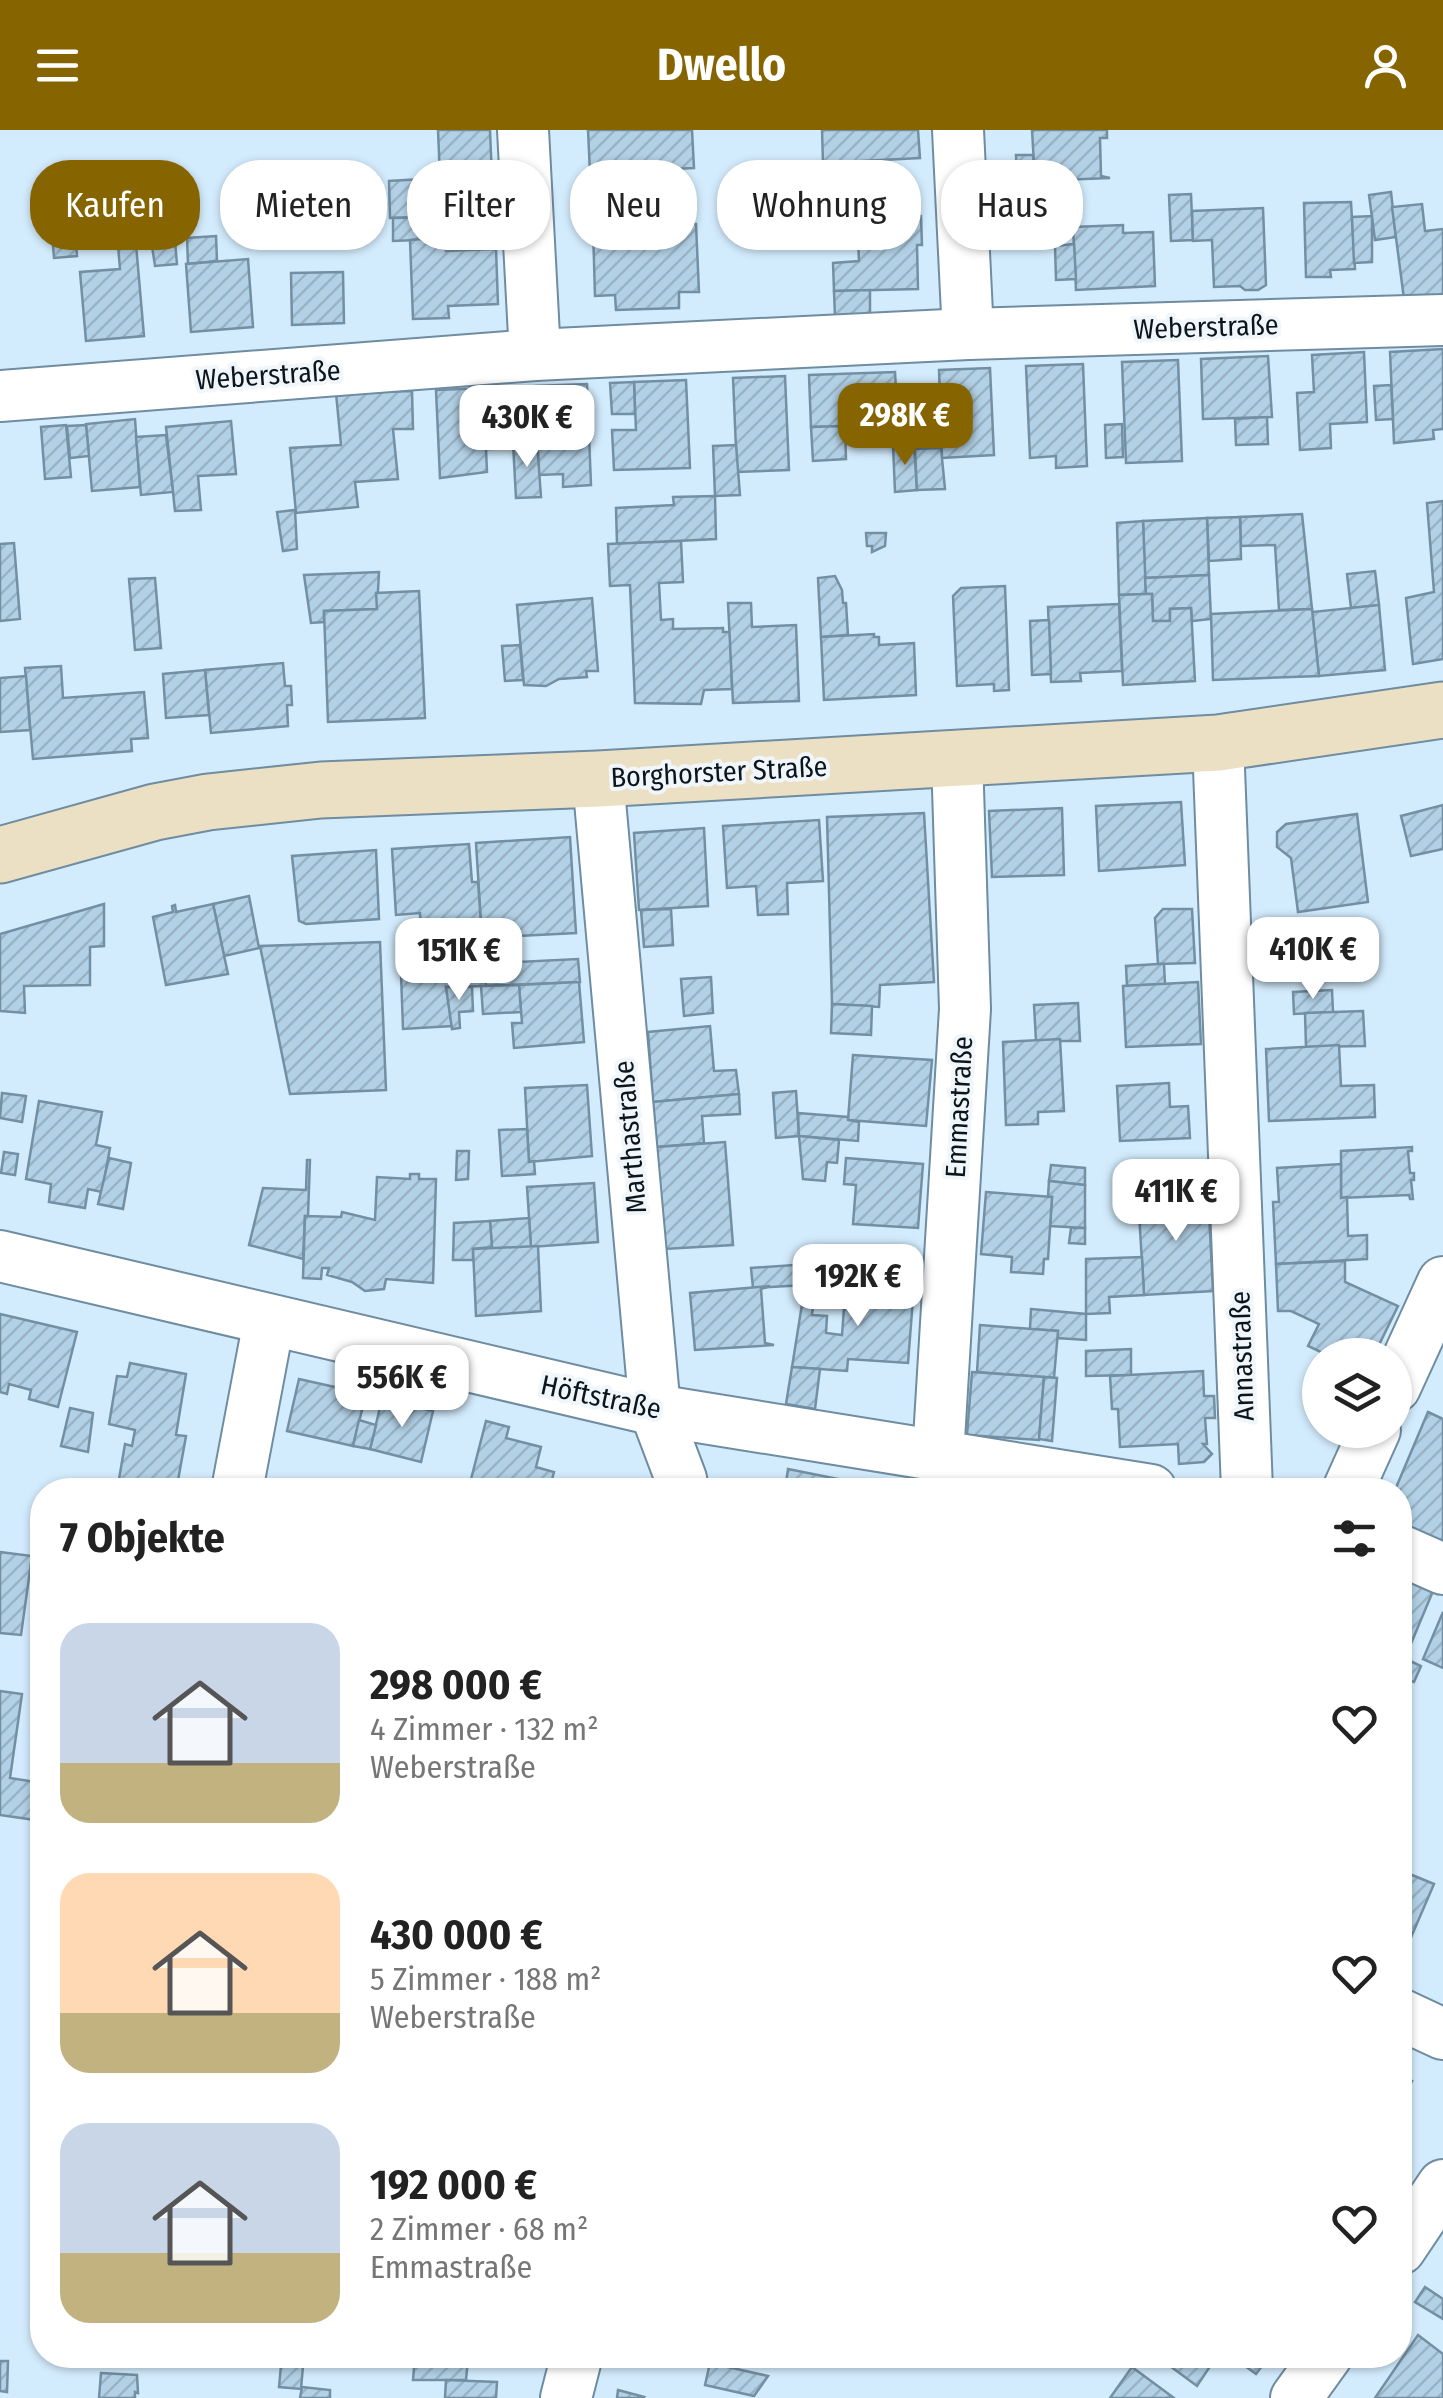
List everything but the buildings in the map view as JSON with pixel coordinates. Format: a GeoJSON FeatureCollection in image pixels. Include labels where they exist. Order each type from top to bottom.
{"type":"FeatureCollection","features":[{"type":"Feature","properties":{"kind":"main road","name":"Borghorster Straße"},"geometry":{"type":"LineString","coordinates":[[0,855],[155,812],[321,790],[598,779],[1218,743],[1443,710]]}},
{"type":"Feature","properties":{"kind":"street"},"geometry":{"type":"LineString","coordinates":[[523,130],[535,354]]}},
{"type":"Feature","properties":{"kind":"street"},"geometry":{"type":"LineString","coordinates":[[958,130],[968,334]]}},
{"type":"Feature","properties":{"kind":"street","name":"Weberstraße"},"geometry":{"type":"LineString","coordinates":[[0,396],[535,354],[968,334],[1443,320]]}},
{"type":"Feature","properties":{"kind":"street","name":"Annastraße"},"geometry":{"type":"LineString","coordinates":[[1218,743],[1248,1478]]}},
{"type":"Feature","properties":{"kind":"street","name":"Emmastraße"},"geometry":{"type":"LineString","coordinates":[[938,1456],[965,1009],[957,757]]}},
{"type":"Feature","properties":{"kind":"street","name":"Marthastraße"},"geometry":{"type":"LineString","coordinates":[[598,779],[655,1410],[682,1478]]}},
{"type":"Feature","properties":{"kind":"street","name":"Höftstraße"},"geometry":{"type":"LineString","coordinates":[[0,1256],[655,1410],[1076,1478]]}},
{"type":"Feature","properties":{"kind":"street"},"geometry":{"type":"LineString","coordinates":[[1412,1349],[1443,1282]]}},
{"type":"Feature","properties":{"kind":"street"},"geometry":{"type":"LineString","coordinates":[[239,1478],[269,1321]]}},
{"type":"Feature","properties":{"kind":"street"},"geometry":{"type":"LineString","coordinates":[[1353,1478],[1367,1448]]}},
{"type":"Feature","properties":{"kind":"street"},"geometry":{"type":"LineString","coordinates":[[1412,1555],[1443,1569]]}},
{"type":"Feature","properties":{"kind":"street"},"geometry":{"type":"LineString","coordinates":[[1412,2020],[1443,2034]]}},
{"type":"Feature","properties":{"kind":"street"},"geometry":{"type":"LineString","coordinates":[[1412,2231],[1443,2185]]}},
{"type":"Feature","properties":{"kind":"street"},"geometry":{"type":"LineString","coordinates":[[566,2398],[574,2368]]}},
{"type":"Feature","properties":{"kind":"street"},"geometry":{"type":"LineString","coordinates":[[1296,2398],[1318,2368]]}}]}
